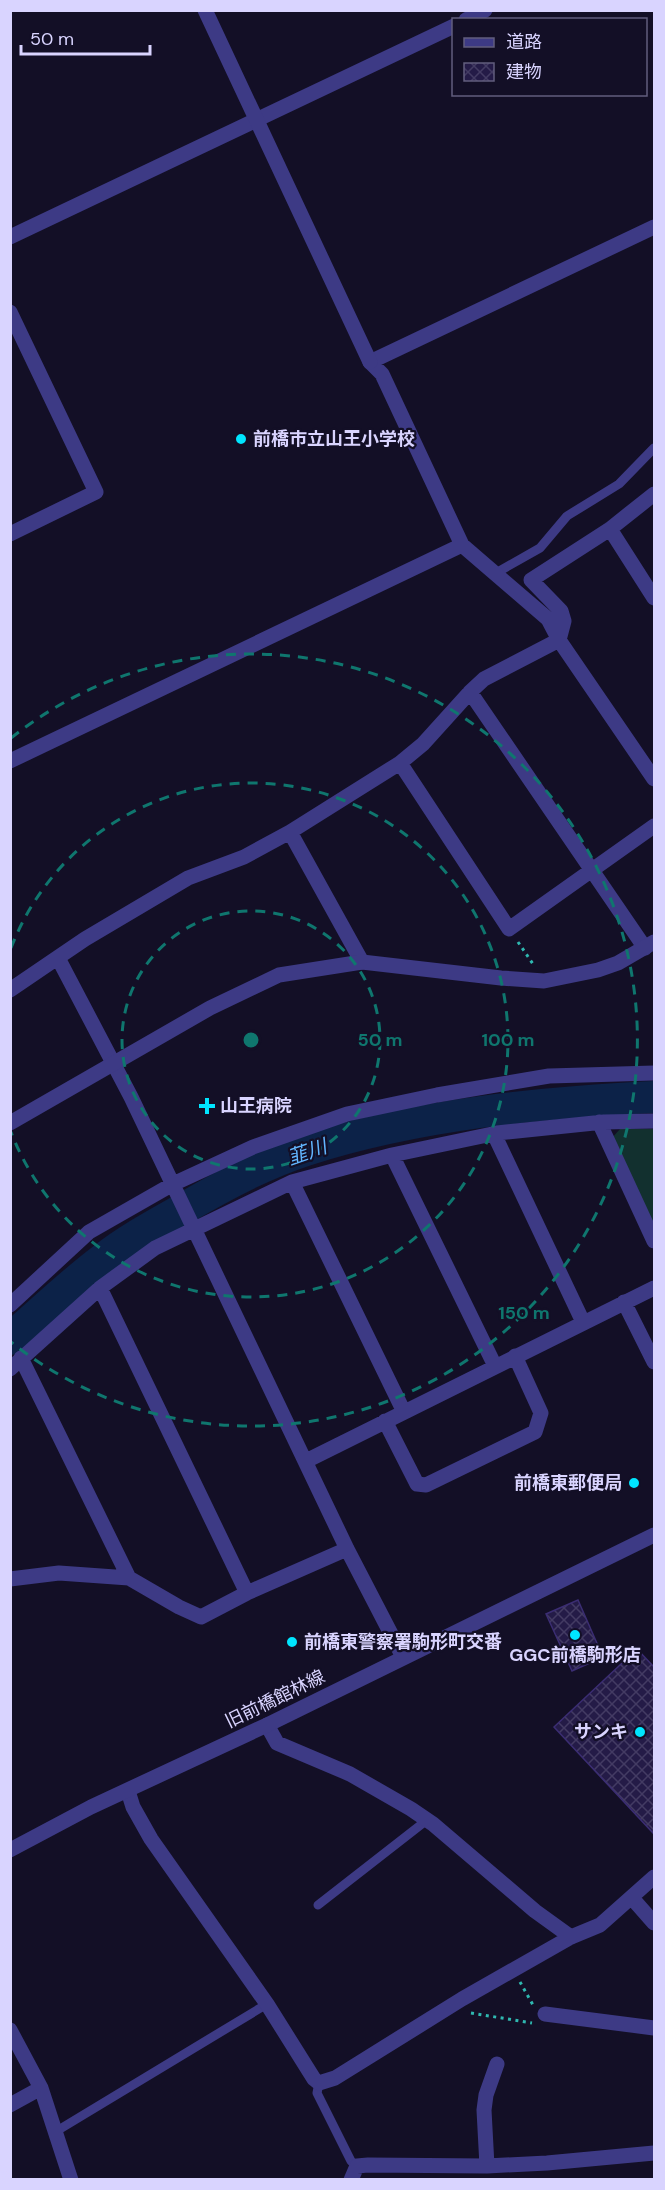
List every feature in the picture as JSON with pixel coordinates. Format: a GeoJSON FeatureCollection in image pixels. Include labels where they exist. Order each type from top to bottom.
{"type":"FeatureCollection","features":[{"type":"Feature","properties":{"kind":"street"},"geometry":{"type":"LineString","coordinates":[[205,10],[370,362],[382,374],[462,545],[548,619],[559,640],[654,779]]}},
{"type":"Feature","properties":{"kind":"street"},"geometry":{"type":"LineString","coordinates":[[470,18],[485,10]]}},
{"type":"Feature","properties":{"kind":"street"},"geometry":{"type":"LineString","coordinates":[[10,237],[452,26]]}},
{"type":"Feature","properties":{"kind":"street"},"geometry":{"type":"LineString","coordinates":[[370,362],[654,227]]}},
{"type":"Feature","properties":{"kind":"street"},"geometry":{"type":"LineString","coordinates":[[10,312],[96,492],[10,534]]}},
{"type":"Feature","properties":{"kind":"street"},"geometry":{"type":"LineString","coordinates":[[10,990],[85,939],[188,879],[243,857],[290,832],[400,763],[423,744],[484,679],[559,640],[564,621],[561,611],[531,580],[610,529],[654,494]]}},
{"type":"Feature","properties":{"kind":"street"},"geometry":{"type":"LineString","coordinates":[[610,529],[654,598]]}},
{"type":"Feature","properties":{"kind":"street"},"geometry":{"type":"LineString","coordinates":[[10,761],[462,545]]}},
{"type":"Feature","properties":{"kind":"street"},"geometry":{"type":"LineString","coordinates":[[10,1124],[210,1008],[279,975],[362,962],[544,981],[598,970],[618,963],[650,945],[593,870],[471,692]]}},
{"type":"Feature","properties":{"kind":"street"},"geometry":{"type":"LineString","coordinates":[[400,763],[509,929],[654,826]]}},
{"type":"Feature","properties":{"kind":"street"},"geometry":{"type":"LineString","coordinates":[[290,832],[362,962]]}},
{"type":"Feature","properties":{"kind":"street"},"geometry":{"type":"LineString","coordinates":[[58,958],[131,1097],[347,1549],[404,1657]]}},
{"type":"Feature","properties":{"kind":"street"},"geometry":{"type":"LineString","coordinates":[[10,1305],[89,1232],[253,1147],[348,1114],[437,1095],[549,1076],[654,1073]]}},
{"type":"Feature","properties":{"kind":"street"},"geometry":{"type":"LineString","coordinates":[[129,1578],[16,1364],[100,1288],[155,1248],[194,1227],[292,1182],[392,1155],[494,1134],[599,1122],[654,1121]]}},
{"type":"Feature","properties":{"kind":"street"},"geometry":{"type":"LineString","coordinates":[[599,1122],[654,1241]]}},
{"type":"Feature","properties":{"kind":"street"},"geometry":{"type":"LineString","coordinates":[[494,1134],[583,1322]]}},
{"type":"Feature","properties":{"kind":"street"},"geometry":{"type":"LineString","coordinates":[[392,1155],[495,1366]]}},
{"type":"Feature","properties":{"kind":"street"},"geometry":{"type":"LineString","coordinates":[[292,1182],[404,1412]]}},
{"type":"Feature","properties":{"kind":"street"},"geometry":{"type":"LineString","coordinates":[[100,1288],[247,1593]]}},
{"type":"Feature","properties":{"kind":"street"},"geometry":{"type":"LineString","coordinates":[[306,1461],[654,1288]]}},
{"type":"Feature","properties":{"kind":"street"},"geometry":{"type":"LineString","coordinates":[[624,1302],[654,1362]]}},
{"type":"Feature","properties":{"kind":"street"},"geometry":{"type":"LineString","coordinates":[[385,1421],[417,1484],[426,1485],[535,1432],[541,1413],[515,1356]]}},
{"type":"Feature","properties":{"kind":"street","name":"旧前橋館林線"},"geometry":{"type":"LineString","coordinates":[[10,1850],[91,1807],[267,1725],[654,1535]]}},
{"type":"Feature","properties":{"kind":"street"},"geometry":{"type":"LineString","coordinates":[[12,1574],[59,1573],[129,1578],[201,1617],[247,1593],[347,1549]]}},
{"type":"Feature","properties":{"kind":"street"},"geometry":{"type":"LineString","coordinates":[[267,1725],[277,1743],[350,1774],[427,1820],[450,1837],[535,1911],[571,1937]]}},
{"type":"Feature","properties":{"kind":"street"},"geometry":{"type":"LineString","coordinates":[[128,1791],[133,1807],[151,1839],[319,2082],[335,2078],[513,1970],[571,1937],[600,1925],[654,1877]]}},
{"type":"Feature","properties":{"kind":"street"},"geometry":{"type":"LineString","coordinates":[[632,1898],[654,1923]]}},
{"type":"Feature","properties":{"kind":"street"},"geometry":{"type":"LineString","coordinates":[[545,2014],[654,2028]]}},
{"type":"Feature","properties":{"kind":"street"},"geometry":{"type":"LineString","coordinates":[[10,2030],[41,2088],[71,2180]]}},
{"type":"Feature","properties":{"kind":"street"},"geometry":{"type":"LineString","coordinates":[[487,2166],[484,2110],[486,2095],[497,2064]]}},
{"type":"Feature","properties":{"kind":"street"},"geometry":{"type":"LineString","coordinates":[[10,2105],[41,2088]]}},
{"type":"Feature","properties":{"kind":"street"},"geometry":{"type":"LineString","coordinates":[[354,2173],[547,2163],[654,2152]]}},
{"type":"Feature","properties":{"kind":"lane"},"geometry":{"type":"LineString","coordinates":[[496,573],[540,548],[567,516],[619,484],[654,448]]}},
{"type":"Feature","properties":{"kind":"lane"},"geometry":{"type":"LineString","coordinates":[[318,1905],[427,1820]]}},
{"type":"Feature","properties":{"kind":"lane"},"geometry":{"type":"LineString","coordinates":[[55,2132],[267,2004]]}},
{"type":"Feature","properties":{"kind":"lane"},"geometry":{"type":"LineString","coordinates":[[319,2082],[317,2092],[351,2161],[354,2173]]}},
{"type":"Feature","properties":{"kind":"path"},"geometry":{"type":"LineString","coordinates":[[509,929],[544,981]]}},
{"type":"Feature","properties":{"kind":"path"},"geometry":{"type":"LineString","coordinates":[[446,2009],[543,2025],[545,2014],[536,2011],[513,1970]]}},
{"type":"Feature","properties":{"kind":"green space"},"geometry":{"type":"Polygon","coordinates":[[[620,1129],[654,1129],[654,1228],[612,1138],[620,1129]]]}},
{"type":"Feature","properties":{"kind":"building","name":"GGC前橋駒形店"},"geometry":{"type":"Polygon","coordinates":[[[578,1600],[603,1657],[572,1671],[546,1614],[578,1600]]]}},
{"type":"Feature","properties":{"kind":"building"},"geometry":{"type":"Polygon","coordinates":[[[637,1649],[654,1667],[654,1834],[554,1727],[637,1649]]]}},
{"type":"Feature","properties":{"kind":"waterway","name":"韮川"},"geometry":{"type":"LineString","coordinates":[[10,1339],[79,1278],[130,1240],[223,1186],[289,1156],[392,1127],[478,1112],[654,1097]]}},
{"type":"Feature","properties":{"kind":"place","name":"前橋市立山王小学校"},"geometry":{"type":"Point","coordinates":[241,439]}},
{"type":"Feature","properties":{"kind":"place","name":"山王病院"},"geometry":{"type":"Point","coordinates":[207,1106]}},
{"type":"Feature","properties":{"kind":"place","name":"前橋東郵便局"},"geometry":{"type":"Point","coordinates":[634,1483]}},
{"type":"Feature","properties":{"kind":"place","name":"GGC前橋駒形店"},"geometry":{"type":"Point","coordinates":[575,1635]}},
{"type":"Feature","properties":{"kind":"place","name":"前橋東警察署駒形町交番"},"geometry":{"type":"Point","coordinates":[292,1642]}},
{"type":"Feature","properties":{"kind":"place","name":"サンキ"},"geometry":{"type":"Point","coordinates":[640,1732]}}]}
